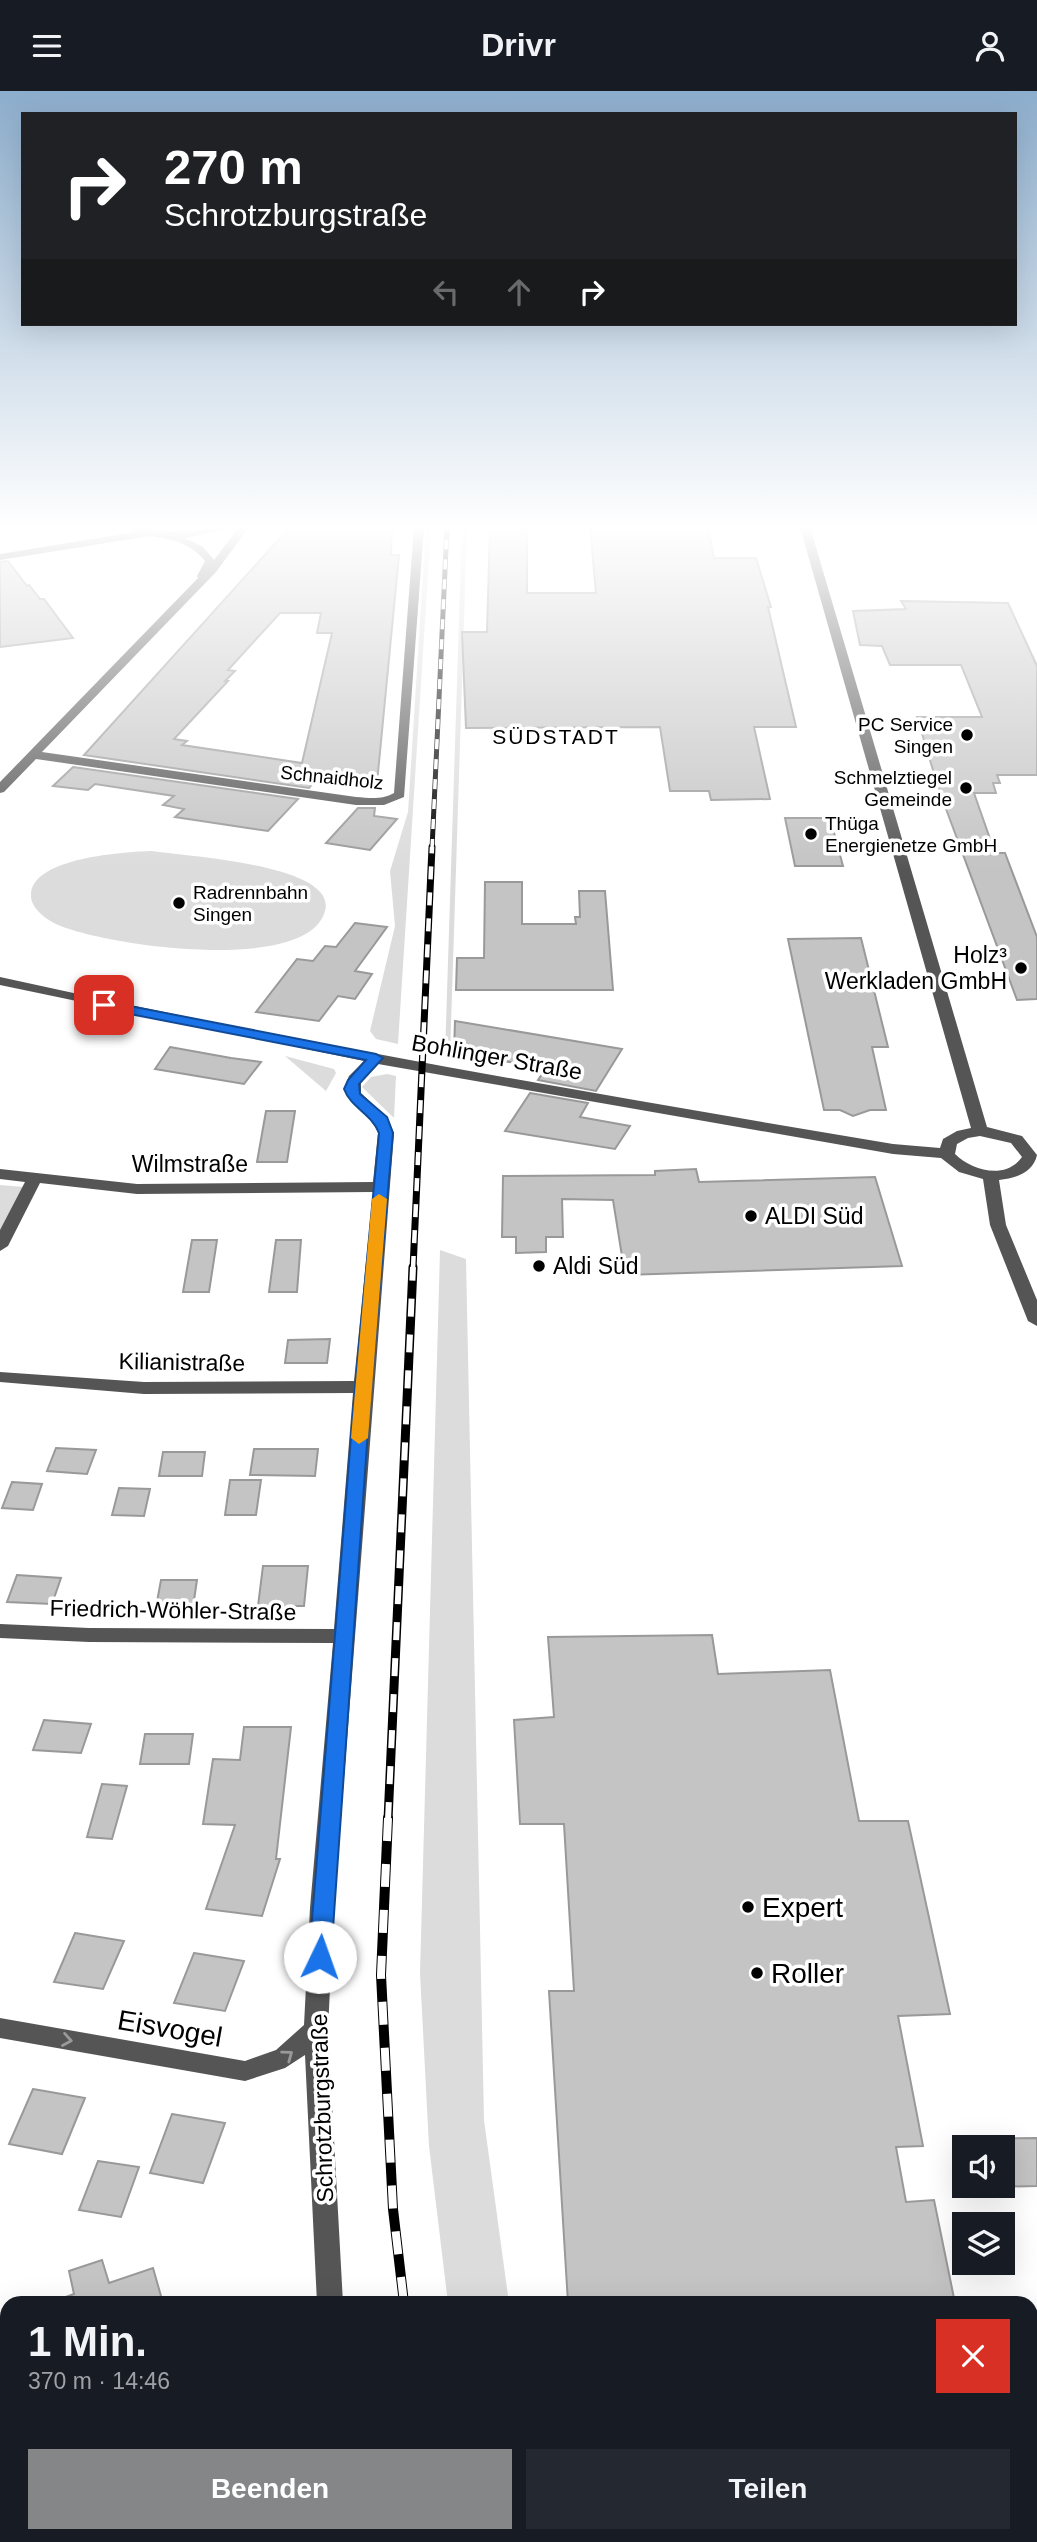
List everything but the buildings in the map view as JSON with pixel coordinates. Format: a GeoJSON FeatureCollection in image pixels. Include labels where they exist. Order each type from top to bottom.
{"type":"FeatureCollection","features":[{"type":"Feature","properties":{"kind":"street"},"geometry":{"type":"LineString","coordinates":[[0,789],[142,641]]}},
{"type":"Feature","properties":{"kind":"street","name":"Schnaidholz"},"geometry":{"type":"LineString","coordinates":[[35,755],[356,801],[395,799],[400,794],[411,641]]}},
{"type":"Feature","properties":{"kind":"street"},"geometry":{"type":"LineString","coordinates":[[838,641],[980,1131]]}},
{"type":"Feature","properties":{"kind":"street","name":"Bohlinger Straße"},"geometry":{"type":"LineString","coordinates":[[0,981],[104,1005],[376,1058],[880,1147],[921,1153],[947,1153]]}},
{"type":"Feature","properties":{"kind":"street","name":"Schrotzburgstraße"},"geometry":{"type":"LineString","coordinates":[[330,2296],[316,2029],[363,1387],[386,1127],[351,1089],[352,1083],[376,1058]]}},
{"type":"Feature","properties":{"kind":"street"},"geometry":{"type":"LineString","coordinates":[[980,1131],[999,1133],[1021,1143],[1032,1165],[1013,1173],[990,1175],[958,1166],[947,1153],[949,1143],[954,1137],[980,1131]]}},
{"type":"Feature","properties":{"kind":"street","name":"Wilmstraße"},"geometry":{"type":"LineString","coordinates":[[0,1174],[137,1189],[380,1187]]}},
{"type":"Feature","properties":{"kind":"street"},"geometry":{"type":"LineString","coordinates":[[990,1175],[998,1225],[1037,1321]]}},
{"type":"Feature","properties":{"kind":"street"},"geometry":{"type":"LineString","coordinates":[[0,1246],[34,1179]]}},
{"type":"Feature","properties":{"kind":"street","name":"Kilianistraße"},"geometry":{"type":"LineString","coordinates":[[0,1377],[144,1388],[363,1387]]}},
{"type":"Feature","properties":{"kind":"street","name":"Friedrich-Wöhler-Straße"},"geometry":{"type":"LineString","coordinates":[[0,1630],[89,1635],[345,1636]]}},
{"type":"Feature","properties":{"kind":"street","name":"Eisvogel"},"geometry":{"type":"LineString","coordinates":[[0,2028],[245,2071],[272,2066],[292,2054],[316,2029]]}},
{"type":"Feature","properties":{"kind":"shaded area"},"geometry":{"type":"Polygon","coordinates":[[[419,641],[424,641],[398,1044],[376,1039],[370,1031],[395,926],[390,871],[408,812],[419,641]]]}},
{"type":"Feature","properties":{"kind":"shaded area"},"geometry":{"type":"Polygon","coordinates":[[[458,641],[463,641],[450,1056],[445,1055],[458,641]]]}},
{"type":"Feature","properties":{"kind":"shaded area","name":"Radrennbahn Singen"},"geometry":{"type":"Polygon","coordinates":[[[152,851],[255,865],[284,873],[308,883],[323,895],[325,911],[310,931],[282,943],[243,949],[199,950],[112,940],[77,931],[50,921],[33,904],[31,896],[35,883],[46,873],[62,865],[102,855],[152,851]]]}},
{"type":"Feature","properties":{"kind":"shaded area"},"geometry":{"type":"Polygon","coordinates":[[[285,1056],[334,1069],[336,1073],[326,1091],[285,1056]]]}},
{"type":"Feature","properties":{"kind":"shaded area"},"geometry":{"type":"Polygon","coordinates":[[[387,1074],[396,1076],[394,1118],[362,1087],[371,1077],[387,1074]]]}},
{"type":"Feature","properties":{"kind":"shaded area"},"geometry":{"type":"Polygon","coordinates":[[[0,1185],[24,1187],[0,1232],[0,1185]]]}},
{"type":"Feature","properties":{"kind":"shaded area"},"geometry":{"type":"Polygon","coordinates":[[[440,1250],[466,1259],[484,2120],[508,2296],[447,2296],[429,2146],[420,1973],[440,1250]]]}},
{"type":"Feature","properties":{"kind":"railway"},"geometry":{"type":"LineString","coordinates":[[432,849],[442,641]]}},
{"type":"Feature","properties":{"kind":"railway"},"geometry":{"type":"LineString","coordinates":[[413,1269],[432,847]]}},
{"type":"Feature","properties":{"kind":"railway"},"geometry":{"type":"LineString","coordinates":[[388,1820],[413,1267]]}},
{"type":"Feature","properties":{"kind":"railway"},"geometry":{"type":"LineString","coordinates":[[388,1818],[381,1975],[393,2209],[403,2296]]}},
{"type":"Feature","properties":{"kind":"slow traffic"},"geometry":{"type":"LineString","coordinates":[[359,1438],[379,1199]]}},
{"type":"Feature","properties":{"kind":"place","name":"PC Service Singen"},"geometry":{"type":"Point","coordinates":[967,735]}},
{"type":"Feature","properties":{"kind":"place","name":"Schmelztiegel Gemeinde"},"geometry":{"type":"Point","coordinates":[966,788]}},
{"type":"Feature","properties":{"kind":"place","name":"Thüga Energienetze GmbH"},"geometry":{"type":"Point","coordinates":[811,834]}},
{"type":"Feature","properties":{"kind":"place","name":"Radrennbahn Singen"},"geometry":{"type":"Point","coordinates":[179,903]}},
{"type":"Feature","properties":{"kind":"place","name":"Holz³ Werkladen GmbH"},"geometry":{"type":"Point","coordinates":[1021,968]}},
{"type":"Feature","properties":{"kind":"place","name":"ALDI Süd"},"geometry":{"type":"Point","coordinates":[751,1216]}},
{"type":"Feature","properties":{"kind":"place","name":"Aldi Süd"},"geometry":{"type":"Point","coordinates":[539,1266]}},
{"type":"Feature","properties":{"kind":"place","name":"Expert"},"geometry":{"type":"Point","coordinates":[748,1907]}},
{"type":"Feature","properties":{"kind":"place","name":"Roller"},"geometry":{"type":"Point","coordinates":[757,1973]}},
{"type":"Feature","properties":{"kind":"district","name":"SÜDSTADT"},"geometry":{"type":"Point","coordinates":[556,737]}},
{"type":"Feature","properties":{"kind":"route"},"geometry":{"type":"LineString","coordinates":[[104,1005],[376,1058],[352,1083],[351,1089],[354,1095],[382,1120],[386,1133],[363,1387],[320,1957]]}}]}
